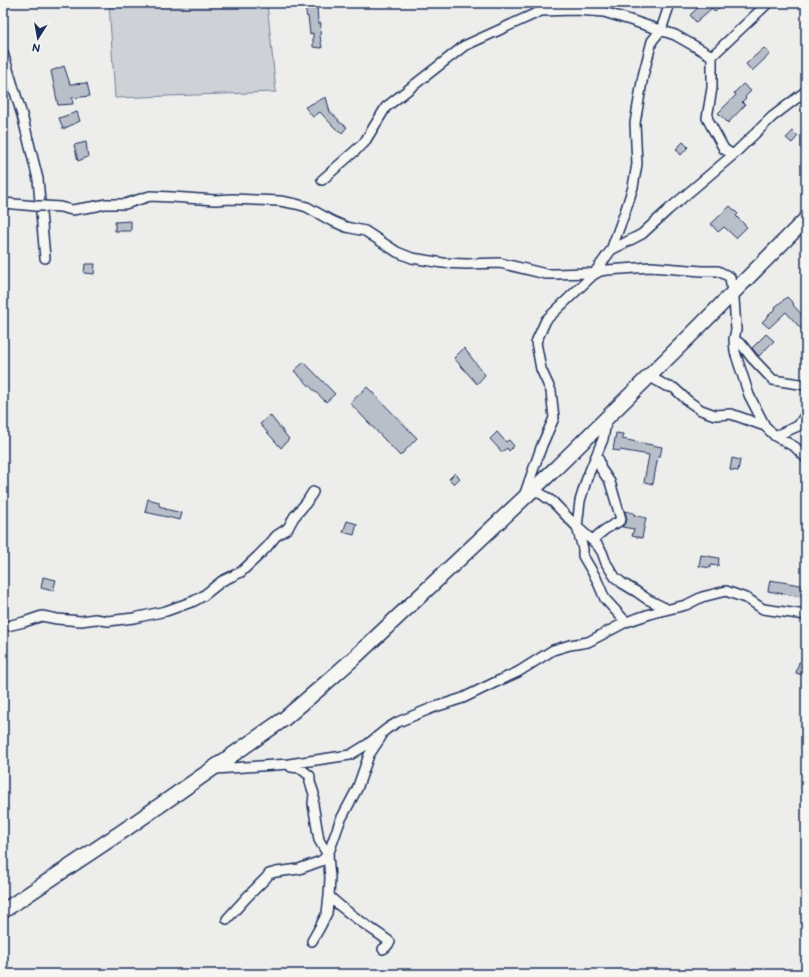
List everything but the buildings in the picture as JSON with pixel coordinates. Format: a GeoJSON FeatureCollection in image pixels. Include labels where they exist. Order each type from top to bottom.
{"type":"FeatureCollection","features":[{"type":"Feature","properties":{"kind":"main road"},"geometry":{"type":"LineString","coordinates":[[3,911],[123,831],[284,719],[319,690],[523,499],[608,417],[806,219]]}},
{"type":"Feature","properties":{"kind":"street"},"geometry":{"type":"LineString","coordinates":[[523,499],[542,445],[554,418],[551,391],[541,369],[536,342],[546,320],[593,275],[611,250],[625,212],[636,172],[635,123],[643,76],[652,41],[662,30],[670,3]]}},
{"type":"Feature","properties":{"kind":"street"},"geometry":{"type":"LineString","coordinates":[[733,155],[724,149],[707,118],[712,88],[712,56],[768,3]]}},
{"type":"Feature","properties":{"kind":"street"},"geometry":{"type":"LineString","coordinates":[[322,180],[364,143],[386,107],[464,46],[540,11],[576,10],[604,12],[662,30],[712,56]]}},
{"type":"Feature","properties":{"kind":"street"},"geometry":{"type":"LineString","coordinates":[[3,53],[22,115],[38,179],[44,258]]}},
{"type":"Feature","properties":{"kind":"street"},"geometry":{"type":"LineString","coordinates":[[611,250],[642,234],[733,155],[772,118],[806,91]]}},
{"type":"Feature","properties":{"kind":"street"},"geometry":{"type":"LineString","coordinates":[[3,203],[60,207],[72,210],[105,204],[125,204],[150,196],[215,200],[232,199],[280,201],[307,208],[346,227],[365,231],[397,252],[412,258],[443,263],[500,263],[546,274],[588,273],[593,275],[600,271],[607,270],[651,267],[718,271],[730,277],[734,298],[736,330],[734,339],[735,352],[749,395],[765,426],[775,436],[795,447],[806,458]]}},
{"type":"Feature","properties":{"kind":"street"},"geometry":{"type":"LineString","coordinates":[[734,339],[742,345],[773,380],[806,385]]}},
{"type":"Feature","properties":{"kind":"street"},"geometry":{"type":"LineString","coordinates":[[649,376],[666,386],[674,388],[688,401],[701,410],[715,415],[731,414],[765,426]]}},
{"type":"Feature","properties":{"kind":"street"},"geometry":{"type":"LineString","coordinates":[[806,411],[806,425]]}},
{"type":"Feature","properties":{"kind":"street"},"geometry":{"type":"LineString","coordinates":[[775,436],[798,426],[806,414]]}},
{"type":"Feature","properties":{"kind":"street"},"geometry":{"type":"LineString","coordinates":[[608,417],[603,439],[587,478],[580,501],[578,527],[584,556],[605,599],[626,622]]}},
{"type":"Feature","properties":{"kind":"street"},"geometry":{"type":"LineString","coordinates":[[593,541],[610,526],[621,519],[610,482],[601,469],[599,460],[596,456]]}},
{"type":"Feature","properties":{"kind":"street"},"geometry":{"type":"LineString","coordinates":[[534,488],[553,502],[593,541],[602,552],[606,563],[615,577],[647,600],[667,610]]}},
{"type":"Feature","properties":{"kind":"street"},"geometry":{"type":"LineString","coordinates":[[3,627],[42,616],[57,620],[81,621],[95,619],[108,621],[134,618],[166,611],[194,601],[222,581],[241,572],[267,547],[276,536],[288,528],[312,492]]}},
{"type":"Feature","properties":{"kind":"street"},"geometry":{"type":"LineString","coordinates":[[212,769],[289,764],[350,754],[368,744],[398,722],[432,708],[463,698],[518,672],[553,650],[588,642],[626,622],[653,613],[686,605],[702,597],[726,591],[748,599],[763,608],[806,615]]}},
{"type":"Feature","properties":{"kind":"street"},"geometry":{"type":"LineString","coordinates":[[312,941],[327,913],[330,878],[328,855],[340,821],[357,789],[370,755],[379,739],[388,728]]}},
{"type":"Feature","properties":{"kind":"street"},"geometry":{"type":"LineString","coordinates":[[289,764],[291,767],[300,768],[310,776],[310,782],[314,794],[313,804],[319,840],[328,855]]}},
{"type":"Feature","properties":{"kind":"street"},"geometry":{"type":"LineString","coordinates":[[227,919],[246,896],[269,874],[299,869],[321,861],[328,855]]}},
{"type":"Feature","properties":{"kind":"street"},"geometry":{"type":"LineString","coordinates":[[329,896],[367,927],[390,942],[383,949]]}},
{"type":"Feature","properties":{"kind":"shaded area"},"geometry":{"type":"Polygon","coordinates":[[[109,3],[267,3],[276,92],[115,98],[109,3]]]}}]}
